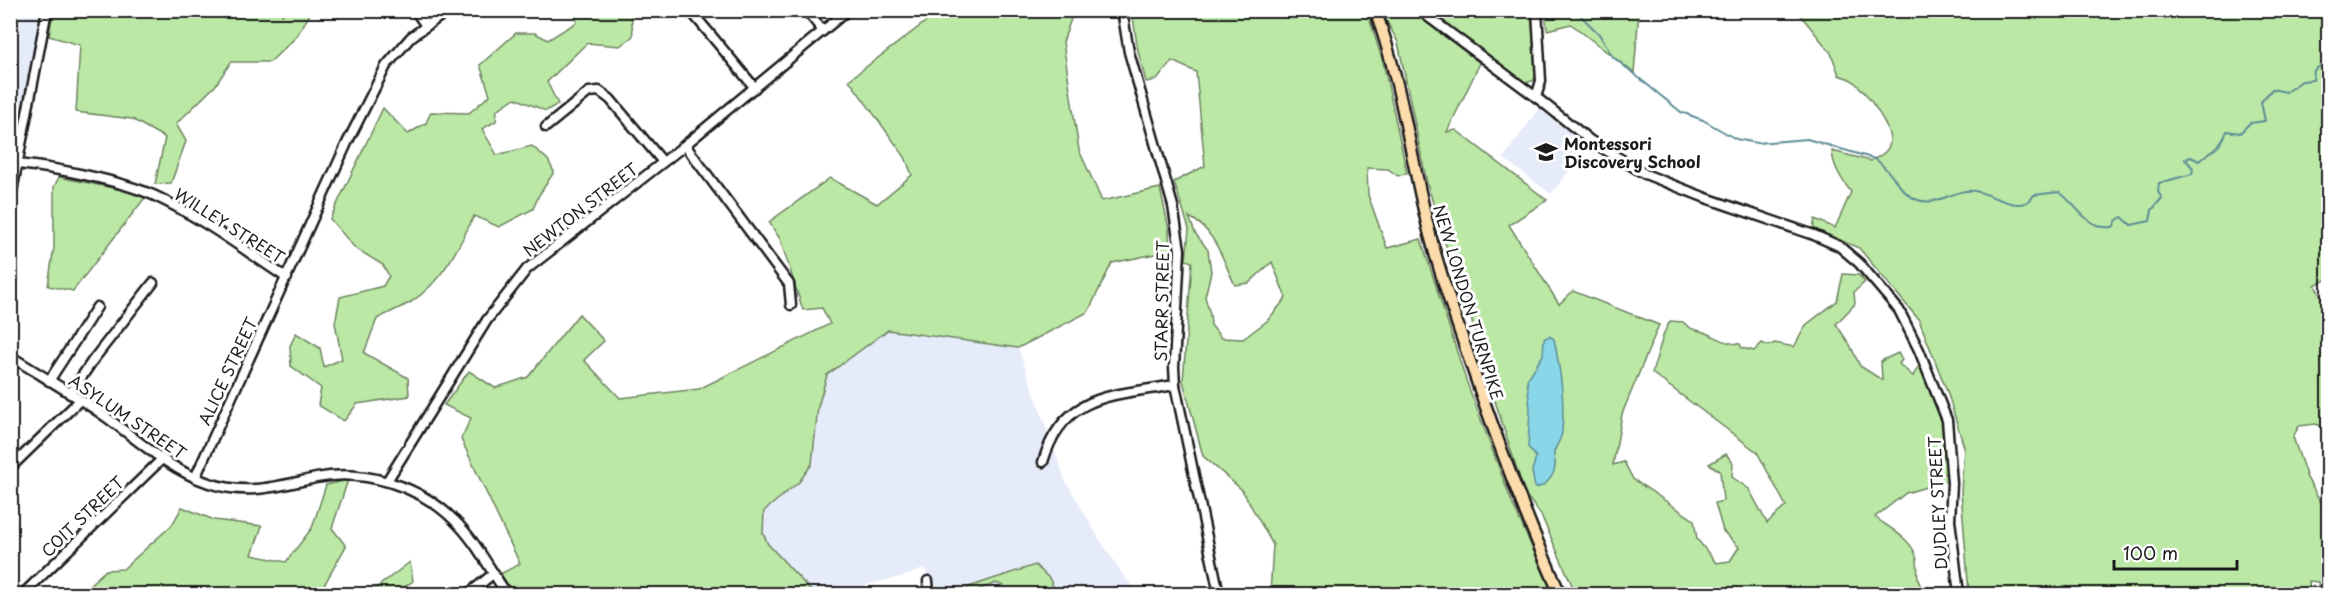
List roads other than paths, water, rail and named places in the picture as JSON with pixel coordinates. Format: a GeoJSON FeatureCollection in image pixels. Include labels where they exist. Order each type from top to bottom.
{"type":"FeatureCollection","features":[{"type":"Feature","properties":{"kind":"main road","name":"NEW LONDON TURNPIKE"},"geometry":{"type":"LineString","coordinates":[[1375,10],[1392,63],[1428,226],[1450,302],[1506,466],[1560,594]]}},
{"type":"Feature","properties":{"kind":"street"},"geometry":{"type":"LineString","coordinates":[[10,202],[48,10]]}},
{"type":"Feature","properties":{"kind":"street"},"geometry":{"type":"LineString","coordinates":[[415,10],[426,26]]}},
{"type":"Feature","properties":{"kind":"street","name":"ALICE STREET"},"geometry":{"type":"LineString","coordinates":[[195,478],[346,143],[386,66],[397,51],[449,10]]}},
{"type":"Feature","properties":{"kind":"street"},"geometry":{"type":"LineString","coordinates":[[690,10],[755,88]]}},
{"type":"Feature","properties":{"kind":"street"},"geometry":{"type":"LineString","coordinates":[[806,10],[824,31]]}},
{"type":"Feature","properties":{"kind":"street","name":"NEWTON STREET"},"geometry":{"type":"LineString","coordinates":[[387,482],[488,320],[516,280],[685,145],[848,10]]}},
{"type":"Feature","properties":{"kind":"street","name":"STARR STREET"},"geometry":{"type":"LineString","coordinates":[[1122,10],[1129,52],[1173,207],[1180,250],[1175,385],[1219,594]]}},
{"type":"Feature","properties":{"kind":"street","name":"DUDLEY STREET"},"geometry":{"type":"LineString","coordinates":[[1419,10],[1591,141],[1645,174],[1839,246],[1879,285],[1899,310],[1911,331],[1947,420],[1952,483],[1950,520],[1959,594]]}},
{"type":"Feature","properties":{"kind":"street"},"geometry":{"type":"LineString","coordinates":[[1536,97],[1541,81],[1537,10]]}},
{"type":"Feature","properties":{"kind":"street"},"geometry":{"type":"LineString","coordinates":[[546,127],[589,92],[599,91],[610,99],[663,162]]}},
{"type":"Feature","properties":{"kind":"street"},"geometry":{"type":"LineString","coordinates":[[685,145],[789,284],[791,305]]}},
{"type":"Feature","properties":{"kind":"street","name":"WILLEY STREET"},"geometry":{"type":"LineString","coordinates":[[18,164],[41,167],[151,194],[184,211],[287,278]]}},
{"type":"Feature","properties":{"kind":"street"},"geometry":{"type":"LineString","coordinates":[[70,394],[93,360],[153,283]]}},
{"type":"Feature","properties":{"kind":"street"},"geometry":{"type":"LineString","coordinates":[[49,381],[97,307]]}},
{"type":"Feature","properties":{"kind":"street","name":"ASYLUM STREET"},"geometry":{"type":"LineString","coordinates":[[10,356],[80,400],[162,459],[195,478],[220,486],[247,490],[277,488],[332,476],[358,476],[387,482],[422,496],[454,520],[473,542],[507,594]]}},
{"type":"Feature","properties":{"kind":"street"},"geometry":{"type":"LineString","coordinates":[[1043,462],[1055,432],[1080,407],[1100,399],[1175,385]]}},
{"type":"Feature","properties":{"kind":"street"},"geometry":{"type":"LineString","coordinates":[[10,468],[80,400]]}},
{"type":"Feature","properties":{"kind":"street","name":"COIT STREET"},"geometry":{"type":"LineString","coordinates":[[22,594],[162,459]]}},
{"type":"Feature","properties":{"kind":"street"},"geometry":{"type":"LineString","coordinates":[[468,594],[493,574]]}},
{"type":"Feature","properties":{"kind":"street"},"geometry":{"type":"LineString","coordinates":[[928,581],[929,594]]}},
{"type":"Feature","properties":{"kind":"water"},"geometry":{"type":"Polygon","coordinates":[[[1549,336],[1554,339],[1560,373],[1563,407],[1562,434],[1554,452],[1555,464],[1551,478],[1545,484],[1535,488],[1532,471],[1536,457],[1528,447],[1530,409],[1527,380],[1543,355],[1544,339],[1549,336]]]}},
{"type":"Feature","properties":{"kind":"waterway"},"geometry":{"type":"LineString","coordinates":[[1575,10],[1599,34],[1613,57],[1681,112],[1703,120],[1736,139],[1757,143],[1807,139],[1875,159],[1886,168],[1906,193],[1925,202],[1960,192],[1975,191],[2007,202],[2022,204],[2034,195],[2059,192],[2089,220],[2104,227],[2113,227],[2122,217],[2131,225],[2150,221],[2152,210],[2162,198],[2158,192],[2159,183],[2192,174],[2193,168],[2185,159],[2191,157],[2199,161],[2218,146],[2227,131],[2240,133],[2250,123],[2265,121],[2261,102],[2272,89],[2286,92],[2302,81],[2313,80],[2314,70],[2326,62],[2328,64]]}},
{"type":"Feature","properties":{"kind":"place","name":"Montessori Discovery School"},"geometry":{"type":"Point","coordinates":[1546,152]}}]}
